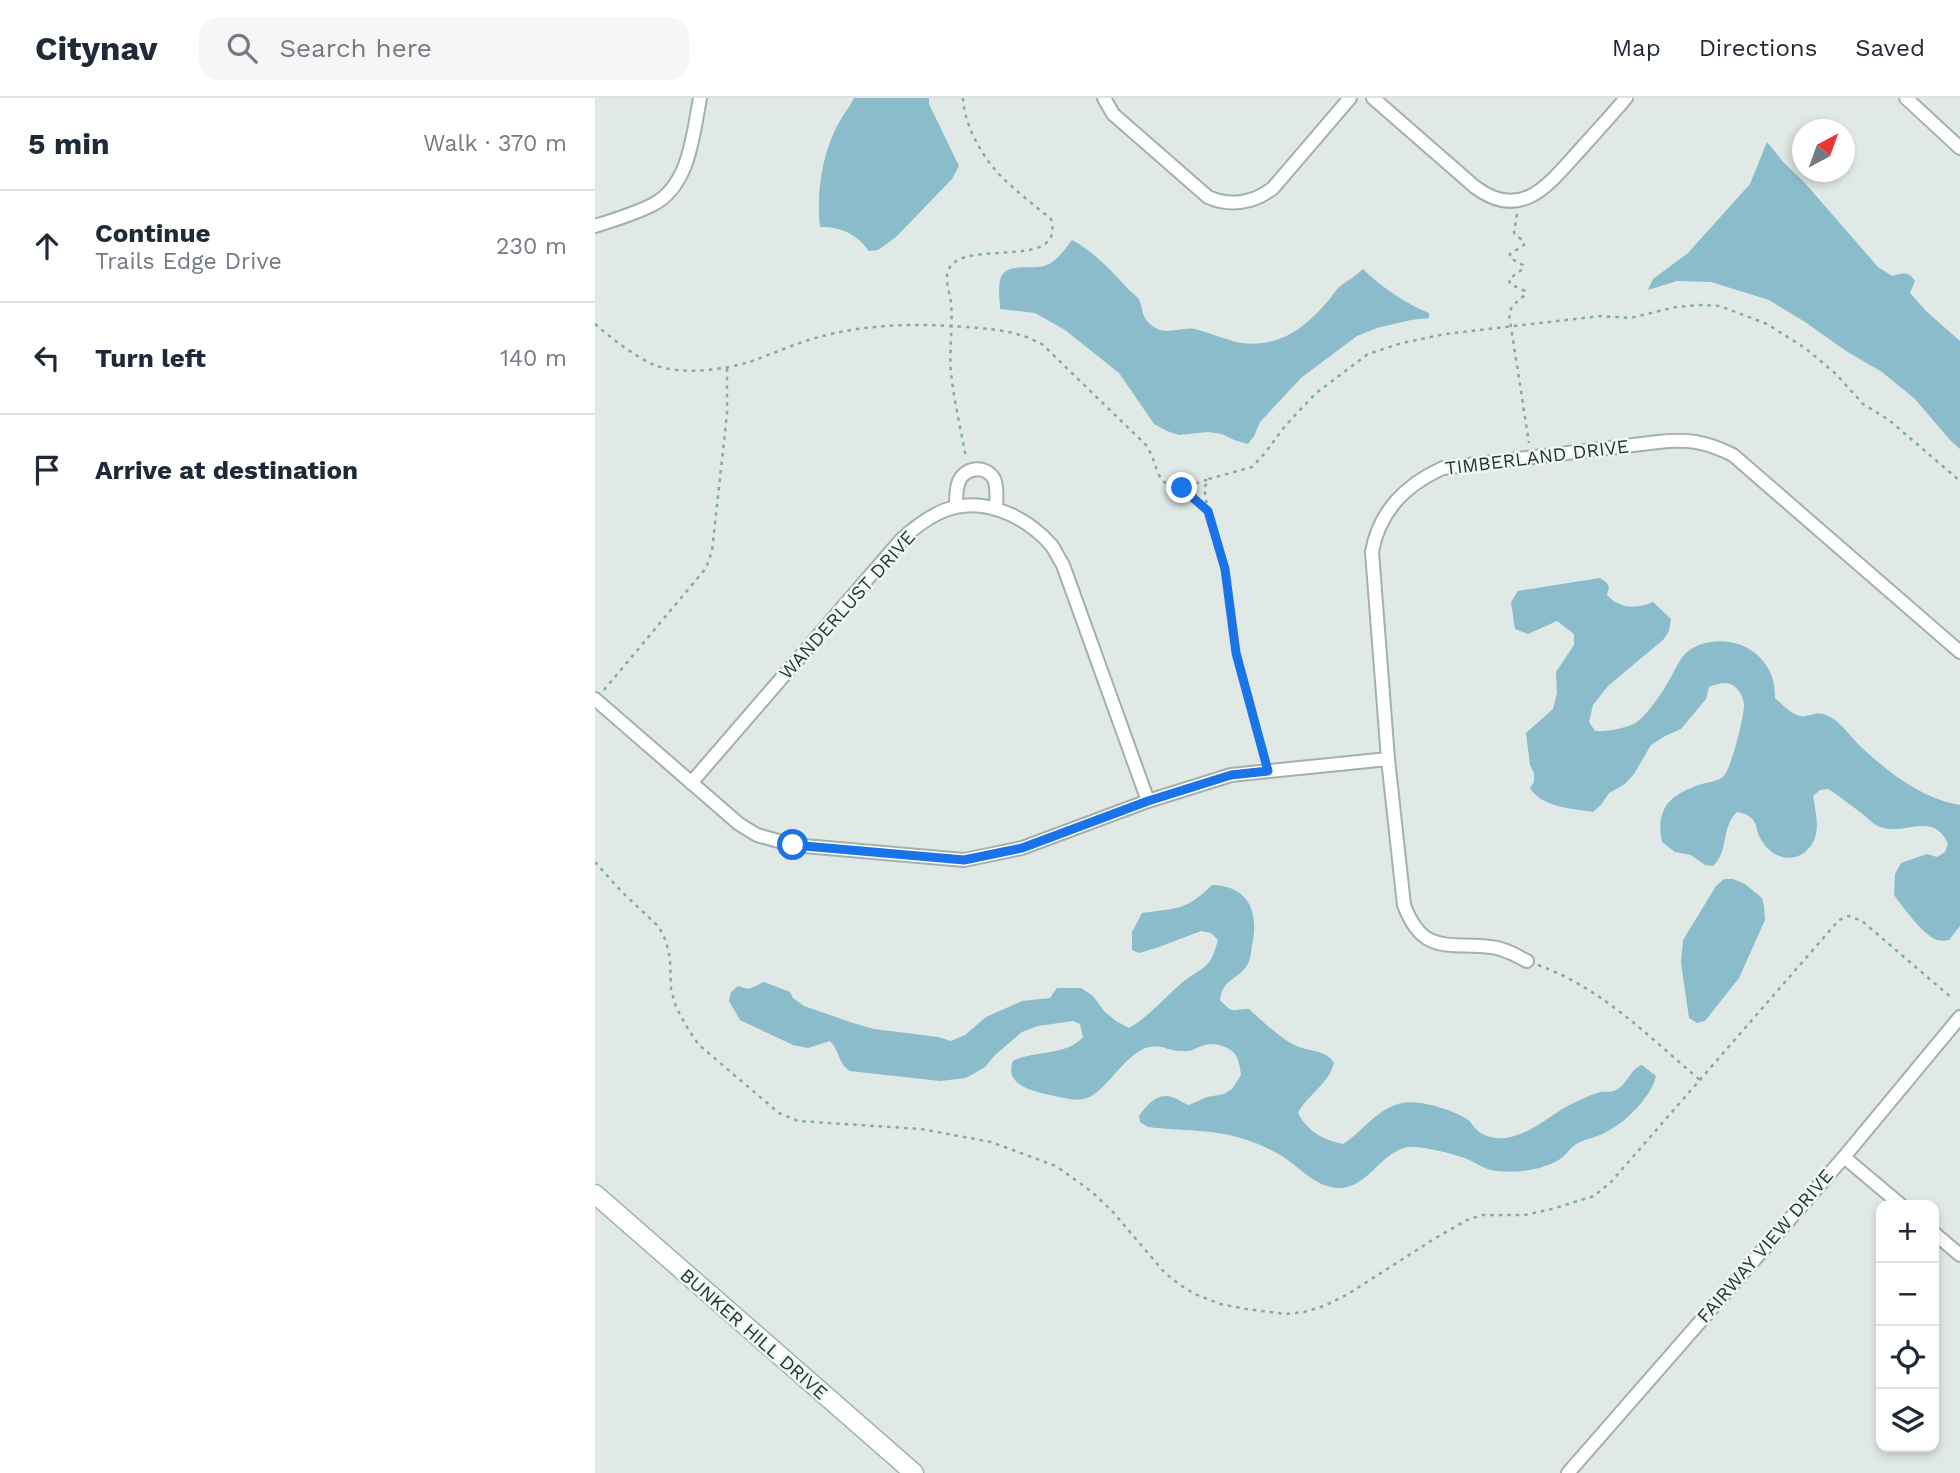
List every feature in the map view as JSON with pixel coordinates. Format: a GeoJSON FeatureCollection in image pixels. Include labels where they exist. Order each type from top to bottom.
{"type":"FeatureCollection","features":[{"type":"Feature","properties":{"kind":"street"},"geometry":{"type":"LineString","coordinates":[[595,226],[654,204],[674,187],[688,158],[700,98]]}},
{"type":"Feature","properties":{"kind":"street"},"geometry":{"type":"LineString","coordinates":[[1104,98],[1113,114],[1207,197],[1217,201],[1237,202],[1257,199],[1273,188],[1350,98]]}},
{"type":"Feature","properties":{"kind":"street"},"geometry":{"type":"LineString","coordinates":[[1373,98],[1482,193],[1499,200],[1519,200],[1544,189],[1626,98]]}},
{"type":"Feature","properties":{"kind":"street"},"geometry":{"type":"LineString","coordinates":[[1906,98],[1960,148]]}},
{"type":"Feature","properties":{"kind":"street","name":"TIMBERLAND DRIVE"},"geometry":{"type":"LineString","coordinates":[[1527,961],[1492,947],[1444,946],[1418,930],[1404,905],[1388,759],[1372,552],[1375,536],[1384,518],[1411,486],[1443,467],[1680,440],[1699,441],[1733,455],[1960,652]]}},
{"type":"Feature","properties":{"kind":"street"},"geometry":{"type":"LineString","coordinates":[[956,507],[957,485],[968,471],[978,468],[988,472],[993,478],[996,508]]}},
{"type":"Feature","properties":{"kind":"street","name":"WANDERLUST DRIVE"},"geometry":{"type":"LineString","coordinates":[[691,783],[901,540],[917,526],[956,507],[978,506],[996,508],[1019,519],[1052,546],[1063,565],[1148,801]]}},
{"type":"Feature","properties":{"kind":"street"},"geometry":{"type":"LineString","coordinates":[[595,700],[739,824],[757,835],[793,845],[964,860],[1022,848],[1148,801],[1231,775],[1388,759]]}},
{"type":"Feature","properties":{"kind":"street","name":"FAIRWAY VIEW DRIVE"},"geometry":{"type":"LineString","coordinates":[[1568,1473],[1844,1157],[1960,1017]]}},
{"type":"Feature","properties":{"kind":"street"},"geometry":{"type":"LineString","coordinates":[[1844,1157],[1895,1200]]}},
{"type":"Feature","properties":{"kind":"street","name":"BUNKER HILL DRIVE"},"geometry":{"type":"LineString","coordinates":[[595,1194],[914,1473]]}},
{"type":"Feature","properties":{"kind":"street"},"geometry":{"type":"LineString","coordinates":[[1939,1237],[1960,1255]]}},
{"type":"Feature","properties":{"kind":"path"},"geometry":{"type":"LineString","coordinates":[[963,98],[963,110],[971,129],[997,172],[1051,219],[1053,229],[1050,239],[1041,247],[970,255],[957,259],[948,269],[952,326],[951,373],[968,471]]}},
{"type":"Feature","properties":{"kind":"path"},"geometry":{"type":"LineString","coordinates":[[1519,200],[1514,233],[1524,245],[1510,254],[1510,258],[1523,265],[1523,269],[1509,279],[1510,284],[1525,291],[1525,295],[1511,308],[1510,327],[1531,457]]}},
{"type":"Feature","properties":{"kind":"path"},"geometry":{"type":"LineString","coordinates":[[1182,488],[1252,467],[1315,393],[1368,354],[1445,334],[1601,316],[1630,317],[1676,307],[1701,305],[1720,306],[1767,324],[1805,348],[1836,374],[1863,404],[1889,420],[1960,481]]}},
{"type":"Feature","properties":{"kind":"path"},"geometry":{"type":"LineString","coordinates":[[595,324],[607,335],[653,364],[683,371],[727,368],[811,339],[857,329],[898,325],[952,326],[1012,333],[1033,339],[1043,345],[1146,445],[1159,476],[1166,484],[1182,488],[1208,511]]}},
{"type":"Feature","properties":{"kind":"path"},"geometry":{"type":"LineString","coordinates":[[595,700],[706,568],[712,551],[727,414],[727,368]]}},
{"type":"Feature","properties":{"kind":"path"},"geometry":{"type":"LineString","coordinates":[[1209,480],[1204,488],[1225,569],[1236,653],[1268,771]]}},
{"type":"Feature","properties":{"kind":"path"},"geometry":{"type":"LineString","coordinates":[[595,862],[659,927],[670,958],[671,989],[676,1007],[699,1045],[779,1113],[798,1121],[921,1129],[991,1143],[1056,1166],[1092,1192],[1112,1211],[1164,1273],[1180,1285],[1220,1304],[1286,1314],[1324,1306],[1348,1294],[1467,1220],[1482,1215],[1525,1215],[1594,1195],[1611,1182],[1830,928],[1844,917],[1862,921],[1953,999]]}},
{"type":"Feature","properties":{"kind":"path"},"geometry":{"type":"LineString","coordinates":[[1527,961],[1553,971],[1614,1007],[1642,1028],[1700,1080]]}},
{"type":"Feature","properties":{"kind":"water"},"geometry":{"type":"Polygon","coordinates":[[[854,98],[929,98],[929,104],[959,166],[952,179],[896,237],[878,250],[869,251],[859,240],[841,230],[820,227],[820,189],[824,162],[837,126],[854,98]]]}},
{"type":"Feature","properties":{"kind":"water"},"geometry":{"type":"Polygon","coordinates":[[[1767,142],[1792,171],[1792,182],[1804,182],[1878,267],[1892,276],[1905,274],[1915,281],[1910,293],[1960,341],[1960,449],[1915,399],[1882,372],[1769,300],[1711,282],[1677,281],[1648,290],[1653,279],[1688,253],[1750,184],[1767,142]]]}},
{"type":"Feature","properties":{"kind":"water"},"geometry":{"type":"Polygon","coordinates":[[[1072,240],[1109,268],[1138,299],[1147,321],[1161,330],[1189,328],[1241,343],[1255,344],[1279,339],[1310,320],[1338,288],[1363,269],[1394,294],[1429,313],[1429,318],[1377,328],[1357,336],[1301,378],[1260,422],[1248,444],[1222,434],[1208,432],[1179,435],[1154,424],[1119,373],[1065,330],[1035,313],[1000,309],[999,284],[1006,271],[1049,264],[1072,240]]]}},
{"type":"Feature","properties":{"kind":"water"},"geometry":{"type":"Polygon","coordinates":[[[1600,578],[1609,587],[1607,595],[1617,603],[1635,607],[1653,602],[1671,619],[1664,639],[1608,686],[1593,705],[1589,722],[1595,731],[1623,728],[1640,719],[1661,693],[1687,652],[1709,642],[1721,641],[1745,647],[1764,661],[1772,678],[1775,698],[1788,710],[1801,716],[1821,714],[1832,718],[1893,774],[1918,790],[1945,802],[1960,805],[1960,926],[1949,940],[1937,940],[1926,933],[1894,895],[1895,874],[1901,863],[1927,854],[1937,857],[1945,852],[1948,844],[1942,834],[1926,826],[1887,829],[1878,826],[1828,789],[1820,790],[1813,796],[1817,819],[1816,833],[1811,846],[1798,856],[1784,857],[1771,851],[1761,840],[1752,818],[1737,812],[1729,824],[1721,854],[1713,866],[1705,865],[1691,855],[1675,852],[1662,842],[1661,820],[1668,804],[1682,792],[1723,777],[1730,764],[1744,705],[1740,693],[1732,685],[1709,687],[1706,699],[1681,729],[1651,745],[1634,774],[1625,784],[1609,793],[1593,812],[1558,806],[1535,795],[1530,788],[1534,782],[1534,773],[1530,765],[1526,733],[1553,709],[1557,693],[1556,672],[1574,645],[1574,634],[1557,621],[1528,634],[1515,629],[1511,602],[1518,591],[1600,578]]]}},
{"type":"Feature","properties":{"kind":"water"},"geometry":{"type":"Polygon","coordinates":[[[1724,879],[1745,884],[1762,898],[1765,920],[1739,978],[1705,1021],[1697,1023],[1689,1018],[1681,963],[1683,940],[1716,886],[1724,879]]]}},
{"type":"Feature","properties":{"kind":"water"},"geometry":{"type":"Polygon","coordinates":[[[1212,885],[1235,890],[1243,896],[1249,904],[1254,923],[1248,963],[1242,972],[1227,984],[1220,1000],[1231,1009],[1249,1009],[1286,1040],[1323,1054],[1334,1063],[1323,1083],[1298,1113],[1311,1130],[1322,1137],[1343,1144],[1390,1107],[1414,1102],[1432,1105],[1459,1115],[1488,1136],[1506,1138],[1528,1130],[1585,1098],[1616,1090],[1642,1065],[1656,1076],[1654,1084],[1637,1108],[1615,1127],[1576,1144],[1563,1157],[1540,1168],[1496,1171],[1453,1155],[1410,1147],[1395,1152],[1365,1178],[1347,1187],[1337,1188],[1322,1184],[1282,1156],[1249,1141],[1221,1133],[1148,1127],[1140,1122],[1139,1116],[1143,1111],[1151,1102],[1161,1097],[1172,1097],[1189,1105],[1232,1089],[1241,1075],[1239,1064],[1235,1054],[1221,1046],[1209,1044],[1185,1051],[1158,1046],[1143,1049],[1127,1060],[1094,1095],[1075,1100],[1023,1086],[1017,1082],[1011,1070],[1013,1061],[1076,1043],[1083,1037],[1080,1024],[1073,1021],[1038,1026],[1022,1032],[985,1067],[966,1078],[940,1081],[850,1071],[843,1065],[830,1041],[808,1048],[793,1045],[740,1020],[729,1001],[731,992],[738,986],[749,989],[764,982],[790,992],[793,998],[804,1006],[853,1023],[874,1029],[951,1041],[965,1035],[986,1017],[1022,1001],[1050,998],[1057,988],[1081,988],[1093,996],[1116,1021],[1129,1028],[1207,964],[1213,956],[1218,940],[1211,933],[1201,931],[1139,953],[1132,950],[1132,932],[1142,913],[1180,907],[1195,900],[1212,885]]]}},
{"type":"Feature","properties":{"kind":"route"},"geometry":{"type":"LineString","coordinates":[[793,845],[964,860],[1022,848],[1148,801],[1231,775],[1268,771],[1236,653],[1225,569],[1208,511],[1182,488]]}}]}
